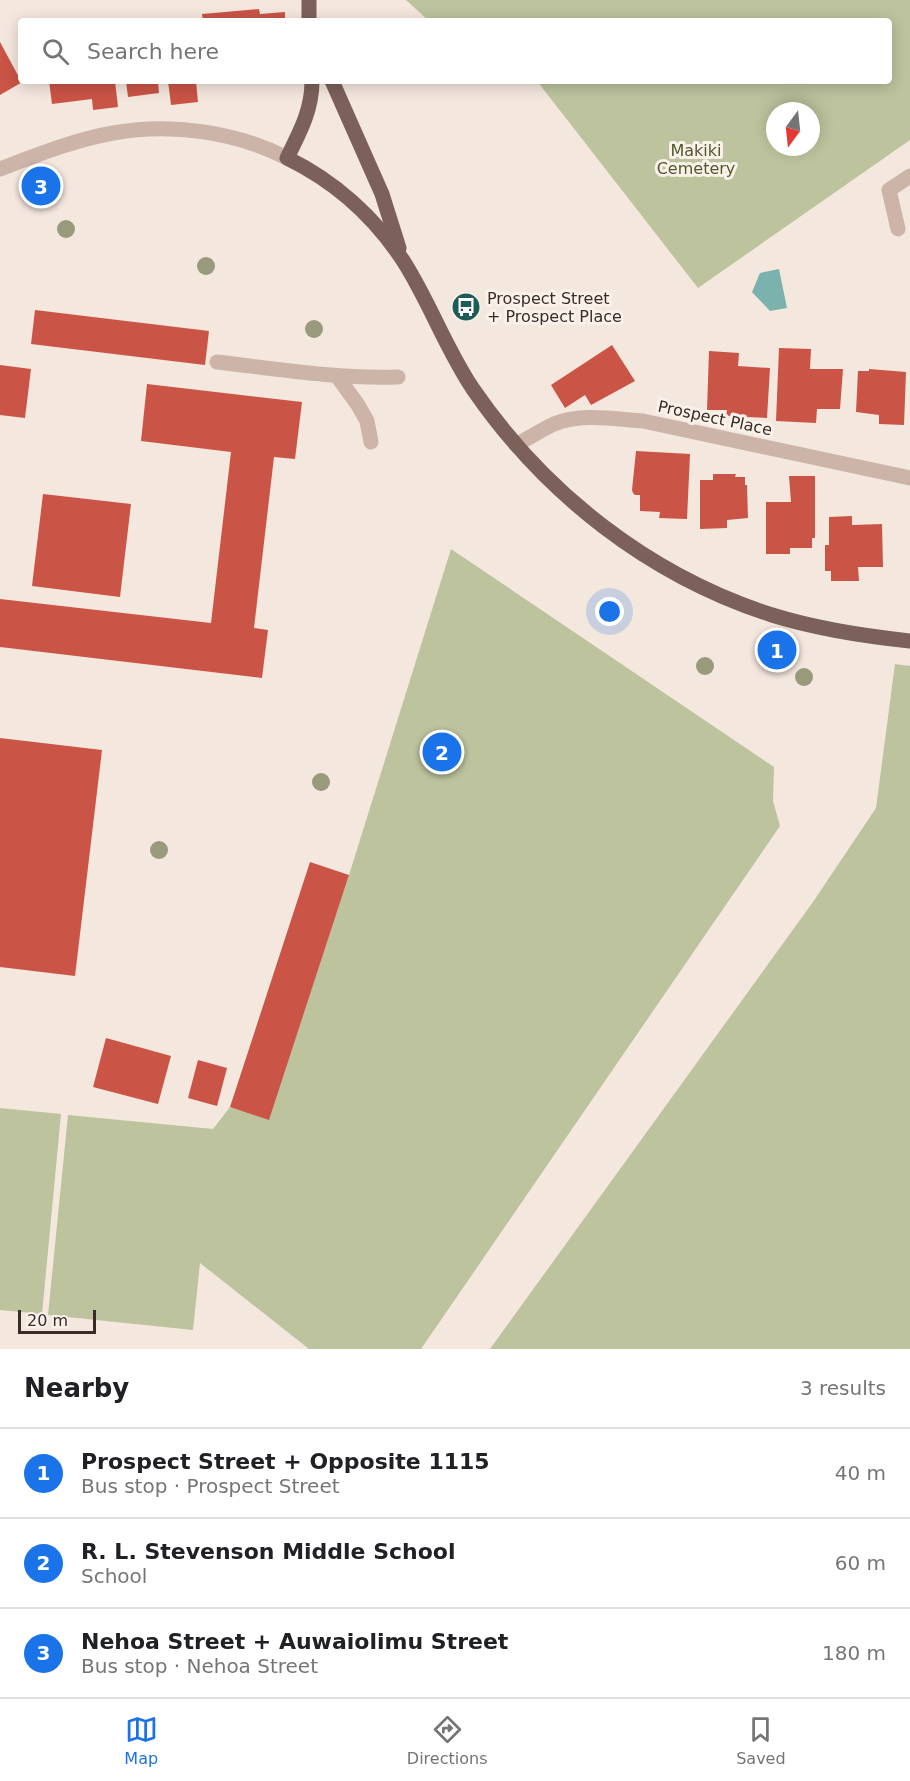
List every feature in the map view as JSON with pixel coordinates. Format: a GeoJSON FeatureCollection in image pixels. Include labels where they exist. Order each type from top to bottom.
{"type":"FeatureCollection","features":[{"type":"Feature","properties":{"kind":"main road"},"geometry":{"type":"LineString","coordinates":[[309,0],[309,18]]}},
{"type":"Feature","properties":{"kind":"main road"},"geometry":{"type":"LineString","coordinates":[[312,84],[309,111],[287,158],[306,167],[335,187],[361,209],[384,234],[404,262],[473,388],[516,445],[560,490],[626,544],[700,586],[771,614],[808,625],[846,633],[910,641]]}},
{"type":"Feature","properties":{"kind":"main road"},"geometry":{"type":"LineString","coordinates":[[333,84],[382,194],[404,262]]}},
{"type":"Feature","properties":{"kind":"street"},"geometry":{"type":"LineString","coordinates":[[0,169],[81,140],[146,129],[178,129],[211,133],[243,140],[287,158]]}},
{"type":"Feature","properties":{"kind":"street"},"geometry":{"type":"LineString","coordinates":[[898,229],[889,190],[910,176]]}},
{"type":"Feature","properties":{"kind":"street"},"geometry":{"type":"LineString","coordinates":[[217,362],[337,376],[398,377]]}},
{"type":"Feature","properties":{"kind":"street"},"geometry":{"type":"LineString","coordinates":[[337,376],[367,421],[371,442]]}},
{"type":"Feature","properties":{"kind":"street","name":"Prospect Place"},"geometry":{"type":"LineString","coordinates":[[516,445],[555,423],[581,418],[643,421],[910,477]]}},
{"type":"Feature","properties":{"kind":"green space","name":"Makiki Cemetery"},"geometry":{"type":"Polygon","coordinates":[[[406,0],[910,0],[910,140],[698,288],[539,84],[892,84],[892,18],[426,18],[406,0]]]}},
{"type":"Feature","properties":{"kind":"green space"},"geometry":{"type":"Polygon","coordinates":[[[451,549],[774,767],[773,801],[780,826],[421,1349],[309,1349],[200,1263],[193,1330],[48,1315],[68,1115],[213,1129],[230,1107],[269,1119],[349,875],[451,549]]]}},
{"type":"Feature","properties":{"kind":"green space"},"geometry":{"type":"Polygon","coordinates":[[[895,664],[910,666],[910,1349],[490,1349],[813,902],[876,808],[895,664]]]}},
{"type":"Feature","properties":{"kind":"green space"},"geometry":{"type":"Polygon","coordinates":[[[0,1108],[61,1114],[42,1314],[0,1310],[0,1108]]]}},
{"type":"Feature","properties":{"kind":"water"},"geometry":{"type":"Polygon","coordinates":[[[779,269],[787,308],[770,311],[752,292],[760,273],[779,269]]]}},
{"type":"Feature","properties":{"kind":"building"},"geometry":{"type":"Polygon","coordinates":[[[259,9],[260,14],[285,12],[285,18],[203,18],[202,14],[259,9]]]}},
{"type":"Feature","properties":{"kind":"building"},"geometry":{"type":"Polygon","coordinates":[[[0,42],[18,75],[19,84],[0,95],[0,42]]]}},
{"type":"Feature","properties":{"kind":"building"},"geometry":{"type":"Polygon","coordinates":[[[49,84],[115,84],[118,107],[93,110],[92,99],[52,104],[49,84]]]}},
{"type":"Feature","properties":{"kind":"building"},"geometry":{"type":"Polygon","coordinates":[[[126,84],[158,84],[159,93],[128,97],[126,84]]]}},
{"type":"Feature","properties":{"kind":"building"},"geometry":{"type":"Polygon","coordinates":[[[168,84],[196,84],[198,102],[171,105],[168,84]]]}},
{"type":"Feature","properties":{"kind":"building"},"geometry":{"type":"Polygon","coordinates":[[[35,310],[209,331],[205,365],[31,344],[35,310]]]}},
{"type":"Feature","properties":{"kind":"building"},"geometry":{"type":"Polygon","coordinates":[[[612,345],[635,381],[591,405],[585,395],[565,408],[551,385],[612,345]]]}},
{"type":"Feature","properties":{"kind":"building"},"geometry":{"type":"Polygon","coordinates":[[[779,348],[811,349],[810,369],[843,369],[840,409],[817,409],[816,423],[776,421],[779,348]]]}},
{"type":"Feature","properties":{"kind":"building"},"geometry":{"type":"Polygon","coordinates":[[[709,351],[739,353],[738,366],[770,368],[767,418],[726,416],[727,410],[707,410],[709,351]]]}},
{"type":"Feature","properties":{"kind":"building"},"geometry":{"type":"Polygon","coordinates":[[[0,365],[31,369],[25,418],[0,415],[0,365]]]}},
{"type":"Feature","properties":{"kind":"building"},"geometry":{"type":"Polygon","coordinates":[[[869,369],[906,372],[904,425],[879,424],[879,415],[856,412],[858,371],[869,371],[869,369]]]}},
{"type":"Feature","properties":{"kind":"building"},"geometry":{"type":"Polygon","coordinates":[[[147,384],[302,402],[295,459],[274,457],[254,628],[268,630],[262,678],[0,647],[0,599],[211,623],[231,452],[141,441],[147,384]]]}},
{"type":"Feature","properties":{"kind":"building"},"geometry":{"type":"Polygon","coordinates":[[[636,451],[690,454],[687,519],[659,518],[660,512],[640,511],[640,495],[635,495],[632,490],[636,451]]]}},
{"type":"Feature","properties":{"kind":"building"},"geometry":{"type":"Polygon","coordinates":[[[713,474],[736,474],[735,477],[745,477],[748,518],[727,520],[727,528],[700,529],[700,480],[713,480],[713,474]]]}},
{"type":"Feature","properties":{"kind":"building"},"geometry":{"type":"Polygon","coordinates":[[[789,476],[815,476],[815,538],[812,538],[812,548],[790,548],[790,554],[766,554],[766,502],[791,502],[789,476]]]}},
{"type":"Feature","properties":{"kind":"building"},"geometry":{"type":"Polygon","coordinates":[[[43,494],[131,504],[120,597],[32,586],[43,494]]]}},
{"type":"Feature","properties":{"kind":"building"},"geometry":{"type":"Polygon","coordinates":[[[852,516],[852,525],[882,524],[883,567],[858,567],[859,581],[831,581],[831,571],[825,571],[825,545],[829,545],[829,517],[852,516]]]}},
{"type":"Feature","properties":{"kind":"building"},"geometry":{"type":"Polygon","coordinates":[[[0,738],[102,750],[75,976],[0,967],[0,738]]]}},
{"type":"Feature","properties":{"kind":"building"},"geometry":{"type":"Polygon","coordinates":[[[310,862],[349,875],[269,1120],[230,1107],[310,862]]]}},
{"type":"Feature","properties":{"kind":"building"},"geometry":{"type":"Polygon","coordinates":[[[106,1038],[171,1056],[158,1104],[93,1087],[106,1038]]]}},
{"type":"Feature","properties":{"kind":"building"},"geometry":{"type":"Polygon","coordinates":[[[198,1060],[227,1068],[217,1106],[188,1098],[198,1060]]]}},
{"type":"Feature","properties":{"kind":"place","name":"Nehoa Street + Auwaiolimu Street"},"geometry":{"type":"Point","coordinates":[41,186]}},
{"type":"Feature","properties":{"kind":"place","name":"Prospect Street + Prospect Place"},"geometry":{"type":"Point","coordinates":[466,307]}},
{"type":"Feature","properties":{"kind":"place","name":"Prospect Street + Opposite 1115"},"geometry":{"type":"Point","coordinates":[777,650]}},
{"type":"Feature","properties":{"kind":"place","name":"R. L. Stevenson Middle School"},"geometry":{"type":"Point","coordinates":[442,752]}}]}
